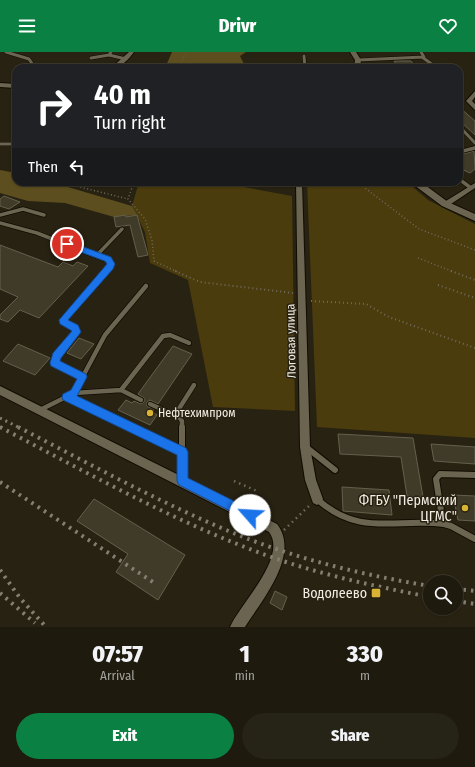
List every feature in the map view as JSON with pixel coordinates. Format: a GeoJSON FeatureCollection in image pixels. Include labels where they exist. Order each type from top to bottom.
{"type":"FeatureCollection","features":[{"type":"Feature","properties":{"kind":"street"},"geometry":{"type":"LineString","coordinates":[[119,64],[132,52]]}},
{"type":"Feature","properties":{"kind":"street"},"geometry":{"type":"LineString","coordinates":[[353,52],[358,60],[358,64]]}},
{"type":"Feature","properties":{"kind":"street"},"geometry":{"type":"LineString","coordinates":[[0,85],[12,86]]}},
{"type":"Feature","properties":{"kind":"street"},"geometry":{"type":"LineString","coordinates":[[475,93],[466,101],[475,108]]}},
{"type":"Feature","properties":{"kind":"street","name":"Логовая улица"},"geometry":{"type":"LineString","coordinates":[[300,186],[305,447],[310,481],[317,499]]}},
{"type":"Feature","properties":{"kind":"street"},"geometry":{"type":"LineString","coordinates":[[420,186],[445,204],[475,218]]}},
{"type":"Feature","properties":{"kind":"street"},"geometry":{"type":"LineString","coordinates":[[445,204],[473,186]]}},
{"type":"Feature","properties":{"kind":"street"},"geometry":{"type":"LineString","coordinates":[[0,390],[264,522],[273,528],[278,534],[278,550],[274,569],[237,627]]}},
{"type":"Feature","properties":{"kind":"lane"},"geometry":{"type":"LineString","coordinates":[[6,52],[29,60],[32,64]]}},
{"type":"Feature","properties":{"kind":"lane"},"geometry":{"type":"LineString","coordinates":[[421,52],[424,57],[422,57],[426,62],[434,64]]}},
{"type":"Feature","properties":{"kind":"lane"},"geometry":{"type":"LineString","coordinates":[[91,58],[110,53],[126,59]]}},
{"type":"Feature","properties":{"kind":"lane"},"geometry":{"type":"LineString","coordinates":[[304,56],[305,64]]}},
{"type":"Feature","properties":{"kind":"lane"},"geometry":{"type":"LineString","coordinates":[[358,60],[422,57]]}},
{"type":"Feature","properties":{"kind":"lane"},"geometry":{"type":"LineString","coordinates":[[463,130],[475,143]]}},
{"type":"Feature","properties":{"kind":"lane"},"geometry":{"type":"LineString","coordinates":[[0,144],[12,144]]}},
{"type":"Feature","properties":{"kind":"lane"},"geometry":{"type":"LineString","coordinates":[[463,151],[475,148]]}},
{"type":"Feature","properties":{"kind":"lane"},"geometry":{"type":"LineString","coordinates":[[463,181],[473,186]]}},
{"type":"Feature","properties":{"kind":"lane"},"geometry":{"type":"LineString","coordinates":[[0,215],[24,209],[44,215]]}},
{"type":"Feature","properties":{"kind":"lane"},"geometry":{"type":"LineString","coordinates":[[0,223],[37,233],[97,255],[111,262],[110,268],[64,316],[63,322],[74,328],[77,332],[55,360],[57,365],[82,377]]}},
{"type":"Feature","properties":{"kind":"lane"},"geometry":{"type":"LineString","coordinates":[[97,255],[122,229]]}},
{"type":"Feature","properties":{"kind":"lane"},"geometry":{"type":"LineString","coordinates":[[74,393],[105,335],[146,286]]}},
{"type":"Feature","properties":{"kind":"lane"},"geometry":{"type":"LineString","coordinates":[[121,390],[163,336],[170,336],[189,343]]}},
{"type":"Feature","properties":{"kind":"lane"},"geometry":{"type":"LineString","coordinates":[[175,415],[194,385]]}},
{"type":"Feature","properties":{"kind":"lane"},"geometry":{"type":"LineString","coordinates":[[40,410],[74,393],[121,390],[142,400]]}},
{"type":"Feature","properties":{"kind":"lane"},"geometry":{"type":"LineString","coordinates":[[67,397],[183,452]]}},
{"type":"Feature","properties":{"kind":"lane"},"geometry":{"type":"LineString","coordinates":[[150,404],[181,418],[183,452],[182,481]]}},
{"type":"Feature","properties":{"kind":"lane"},"geometry":{"type":"LineString","coordinates":[[305,447],[335,470]]}},
{"type":"Feature","properties":{"kind":"lane"},"geometry":{"type":"LineString","coordinates":[[443,524],[436,479],[440,474],[475,475]]}},
{"type":"Feature","properties":{"kind":"lane"},"geometry":{"type":"LineString","coordinates":[[317,499],[336,514],[347,519],[384,525],[443,524],[448,525],[475,539]]}},
{"type":"Feature","properties":{"kind":"path"},"geometry":{"type":"LineString","coordinates":[[182,64],[186,52]]}},
{"type":"Feature","properties":{"kind":"path"},"geometry":{"type":"LineString","coordinates":[[77,186],[128,198],[145,219],[152,240],[154,261],[200,282],[302,297],[366,304],[390,317],[475,348]]}},
{"type":"Feature","properties":{"kind":"path"},"geometry":{"type":"LineString","coordinates":[[128,198],[132,186]]}},
{"type":"Feature","properties":{"kind":"path"},"geometry":{"type":"LineString","coordinates":[[362,186],[419,229],[475,250]]}},
{"type":"Feature","properties":{"kind":"path"},"geometry":{"type":"LineString","coordinates":[[418,258],[475,280]]}},
{"type":"Feature","properties":{"kind":"path"},"geometry":{"type":"LineString","coordinates":[[438,285],[475,298]]}},
{"type":"Feature","properties":{"kind":"path"},"geometry":{"type":"LineString","coordinates":[[234,481],[257,490]]}},
{"type":"Feature","properties":{"kind":"path"},"geometry":{"type":"LineString","coordinates":[[278,534],[317,499]]}},
{"type":"Feature","properties":{"kind":"shaded area"},"geometry":{"type":"Polygon","coordinates":[[[172,52],[246,52],[240,56],[244,64],[167,64],[172,52]]]}},
{"type":"Feature","properties":{"kind":"shaded area"},"geometry":{"type":"Polygon","coordinates":[[[0,170],[12,172],[12,186],[64,186],[132,206],[137,215],[114,217],[65,203],[28,201],[0,193],[0,170]]]}},
{"type":"Feature","properties":{"kind":"shaded area"},"geometry":{"type":"Polygon","coordinates":[[[138,186],[238,186],[292,196],[295,411],[213,407],[188,280],[150,263],[145,232],[132,206],[138,186]]]}},
{"type":"Feature","properties":{"kind":"shaded area"},"geometry":{"type":"Polygon","coordinates":[[[307,186],[412,186],[428,200],[475,224],[475,438],[317,427],[307,186]]]}},
{"type":"Feature","properties":{"kind":"building"},"geometry":{"type":"Polygon","coordinates":[[[394,61],[411,61],[413,64],[396,64],[394,61]]]}},
{"type":"Feature","properties":{"kind":"building"},"geometry":{"type":"Polygon","coordinates":[[[463,110],[475,121],[475,135],[463,124],[463,110]]]}},
{"type":"Feature","properties":{"kind":"building"},"geometry":{"type":"Polygon","coordinates":[[[474,151],[475,169],[470,173],[463,170],[463,154],[474,151]]]}},
{"type":"Feature","properties":{"kind":"building"},"geometry":{"type":"Polygon","coordinates":[[[4,196],[20,202],[9,209],[0,206],[0,199],[4,196]]]}},
{"type":"Feature","properties":{"kind":"building"},"geometry":{"type":"Polygon","coordinates":[[[125,215],[126,217],[137,215],[148,255],[138,257],[130,225],[116,227],[114,217],[125,215]]]}},
{"type":"Feature","properties":{"kind":"building"},"geometry":{"type":"Polygon","coordinates":[[[0,245],[58,267],[63,262],[73,266],[77,262],[88,266],[39,318],[20,310],[8,322],[0,319],[0,315],[18,297],[0,289],[0,245]]]}},
{"type":"Feature","properties":{"kind":"building"},"geometry":{"type":"Polygon","coordinates":[[[79,338],[94,344],[81,359],[67,353],[79,338]]]}},
{"type":"Feature","properties":{"kind":"building"},"geometry":{"type":"Polygon","coordinates":[[[18,344],[50,358],[35,375],[3,361],[18,344]]]}},
{"type":"Feature","properties":{"kind":"building"},"geometry":{"type":"Polygon","coordinates":[[[173,346],[192,354],[158,404],[150,400],[147,402],[147,406],[154,410],[152,412],[157,415],[150,425],[118,410],[126,400],[132,403],[134,401],[141,404],[144,402],[144,398],[138,394],[173,346]]]}},
{"type":"Feature","properties":{"kind":"building"},"geometry":{"type":"Polygon","coordinates":[[[338,434],[413,438],[423,497],[407,496],[401,457],[340,454],[338,434]]]}},
{"type":"Feature","properties":{"kind":"building"},"geometry":{"type":"Polygon","coordinates":[[[431,444],[475,447],[475,464],[434,461],[431,444]]]}},
{"type":"Feature","properties":{"kind":"building"},"geometry":{"type":"Polygon","coordinates":[[[342,487],[389,490],[392,515],[343,511],[342,487]]]}},
{"type":"Feature","properties":{"kind":"building","name":"ФГБУ \"Пермский ЦГМС\""},"geometry":{"type":"Polygon","coordinates":[[[453,495],[475,496],[475,521],[458,520],[453,495]]]}},
{"type":"Feature","properties":{"kind":"building"},"geometry":{"type":"Polygon","coordinates":[[[94,499],[185,555],[158,600],[116,572],[128,554],[77,521],[94,499]]]}},
{"type":"Feature","properties":{"kind":"building"},"geometry":{"type":"Polygon","coordinates":[[[275,591],[287,597],[282,610],[270,603],[275,591]]]}},
{"type":"Feature","properties":{"kind":"railway"},"geometry":{"type":"LineString","coordinates":[[0,418],[18,427]]}},
{"type":"Feature","properties":{"kind":"railway"},"geometry":{"type":"LineString","coordinates":[[2,428],[0,427],[129,495],[229,541],[304,568],[367,584],[423,596]]}},
{"type":"Feature","properties":{"kind":"railway"},"geometry":{"type":"LineString","coordinates":[[18,427],[162,501],[251,540],[339,568],[423,585]]}},
{"type":"Feature","properties":{"kind":"railway"},"geometry":{"type":"LineString","coordinates":[[0,482],[156,584]]}},
{"type":"Feature","properties":{"kind":"railway"},"geometry":{"type":"LineString","coordinates":[[0,570],[20,598],[46,627]]}},
{"type":"Feature","properties":{"kind":"railway"},"geometry":{"type":"LineString","coordinates":[[463,590],[475,591]]}},
{"type":"Feature","properties":{"kind":"railway"},"geometry":{"type":"LineString","coordinates":[[0,593],[35,623]]}},
{"type":"Feature","properties":{"kind":"railway"},"geometry":{"type":"LineString","coordinates":[[463,602],[475,604]]}},
{"type":"Feature","properties":{"kind":"place","name":"Нефтехимпром"},"geometry":{"type":"Point","coordinates":[150,413]}},
{"type":"Feature","properties":{"kind":"place","name":"ФГБУ \"Пермский ЦГМС\""},"geometry":{"type":"Point","coordinates":[465,508]}},
{"type":"Feature","properties":{"kind":"place","name":"Водолеево"},"geometry":{"type":"Point","coordinates":[376,593]}},
{"type":"Feature","properties":{"kind":"route"},"geometry":{"type":"LineString","coordinates":[[67,244],[108,259],[111,264],[110,268],[64,316],[63,322],[74,328],[77,332],[57,356],[55,363],[82,377],[74,393],[67,397],[183,452],[182,481],[250,515]]}}]}
